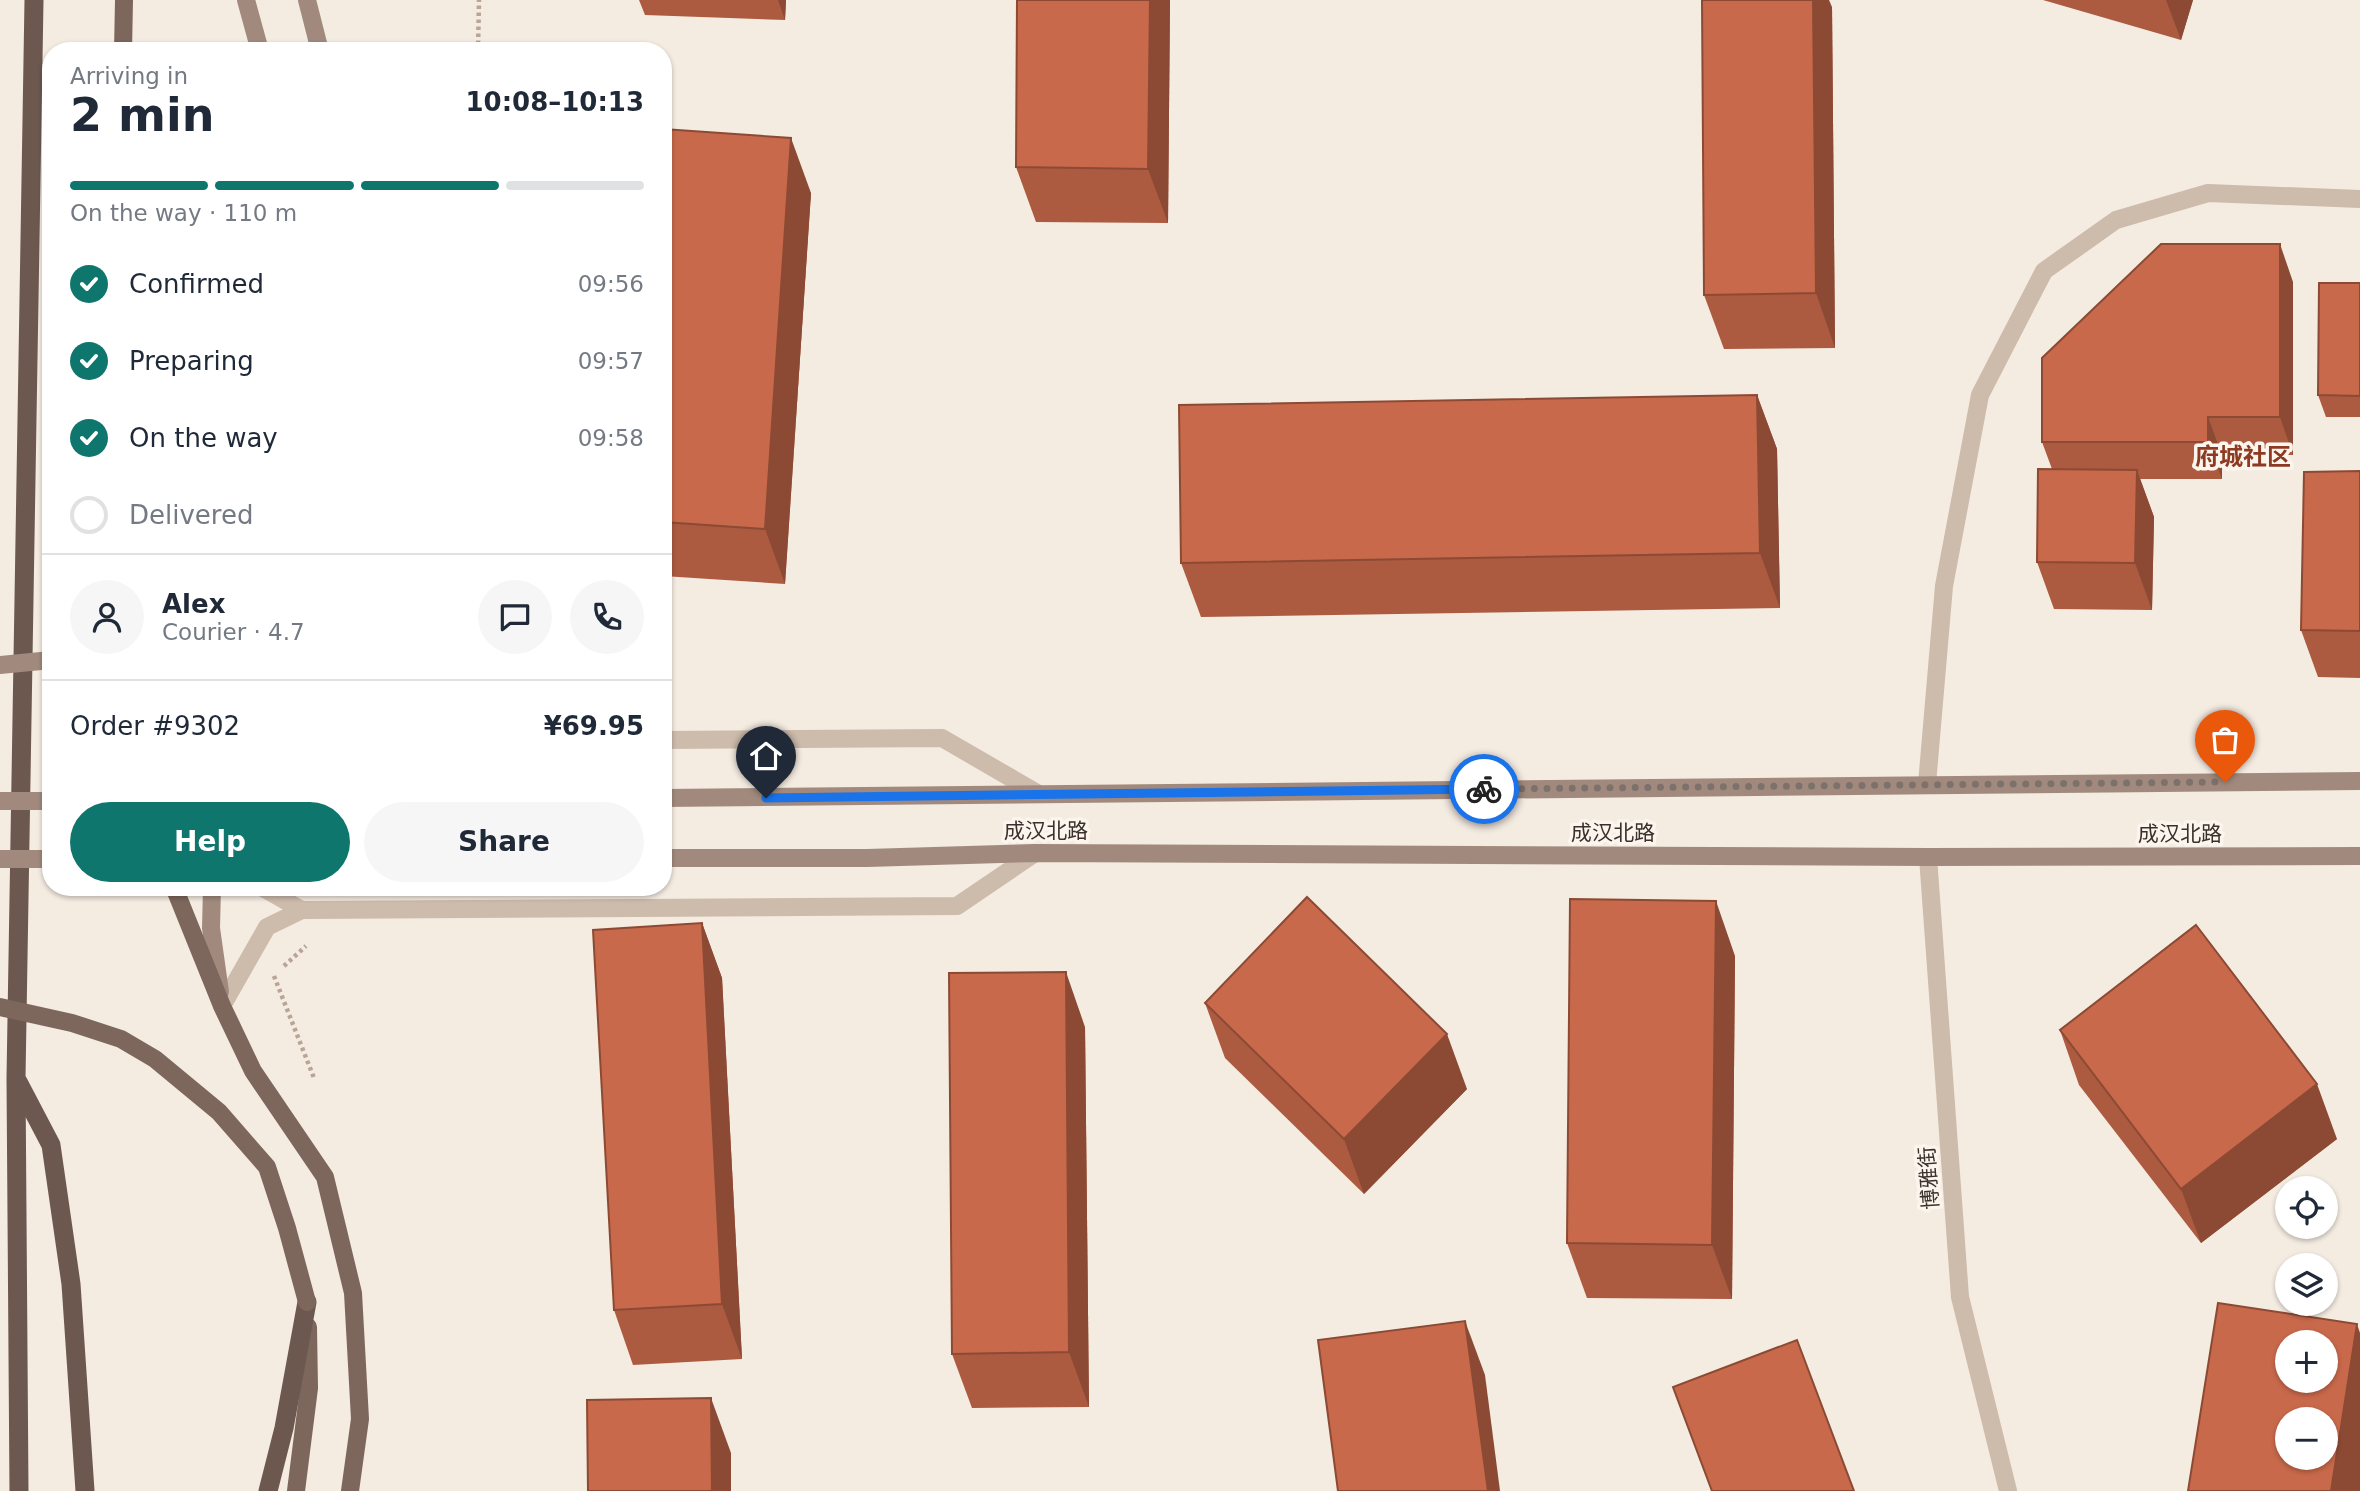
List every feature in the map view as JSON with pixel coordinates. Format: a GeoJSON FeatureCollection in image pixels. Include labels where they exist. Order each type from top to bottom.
{"type":"FeatureCollection","features":[{"type":"Feature","properties":{"kind":"highway"},"geometry":{"type":"LineString","coordinates":[[19,1491],[16,1078],[34,0]]}},
{"type":"Feature","properties":{"kind":"highway"},"geometry":{"type":"LineString","coordinates":[[16,1078],[51,1145],[71,1284],[85,1491]]}},
{"type":"Feature","properties":{"kind":"highway"},"geometry":{"type":"LineString","coordinates":[[268,1491],[284,1428],[307,1302]]}},
{"type":"Feature","properties":{"kind":"main road"},"geometry":{"type":"LineString","coordinates":[[123,42],[124,0]]}},
{"type":"Feature","properties":{"kind":"main road"},"geometry":{"type":"LineString","coordinates":[[246,0],[258,42]]}},
{"type":"Feature","properties":{"kind":"main road"},"geometry":{"type":"LineString","coordinates":[[307,0],[318,42]]}},
{"type":"Feature","properties":{"kind":"main road"},"geometry":{"type":"LineString","coordinates":[[0,665],[42,661]]}},
{"type":"Feature","properties":{"kind":"main road","name":"成汉北路"},"geometry":{"type":"LineString","coordinates":[[672,798],[2360,782]]}},
{"type":"Feature","properties":{"kind":"main road"},"geometry":{"type":"LineString","coordinates":[[0,801],[42,801]]}},
{"type":"Feature","properties":{"kind":"main road","name":"成汉北路"},"geometry":{"type":"LineString","coordinates":[[672,858],[867,858],[1035,853],[2360,856]]}},
{"type":"Feature","properties":{"kind":"main road"},"geometry":{"type":"LineString","coordinates":[[0,859],[42,859]]}},
{"type":"Feature","properties":{"kind":"main road"},"geometry":{"type":"LineString","coordinates":[[178,896],[222,1006],[253,1071],[325,1177],[353,1293],[360,1419],[350,1491]]}},
{"type":"Feature","properties":{"kind":"main road"},"geometry":{"type":"LineString","coordinates":[[212,896],[211,928],[222,1006]]}},
{"type":"Feature","properties":{"kind":"main road"},"geometry":{"type":"LineString","coordinates":[[0,1007],[72,1023],[121,1039],[155,1059],[219,1112],[267,1167],[307,1302],[309,1388],[296,1491]]}},
{"type":"Feature","properties":{"kind":"street"},"geometry":{"type":"LineString","coordinates":[[1927,784],[1944,586],[1980,395],[2043,271],[2116,220],[2208,194],[2360,199]]}},
{"type":"Feature","properties":{"kind":"street"},"geometry":{"type":"LineString","coordinates":[[672,740],[942,738],[1037,793]]}},
{"type":"Feature","properties":{"kind":"street"},"geometry":{"type":"LineString","coordinates":[[222,1006],[267,927],[302,909],[957,906],[1035,853]]}},
{"type":"Feature","properties":{"kind":"street","name":"博雅街"},"geometry":{"type":"LineString","coordinates":[[1928,857],[1960,1297],[2008,1491]]}},
{"type":"Feature","properties":{"kind":"street"},"geometry":{"type":"LineString","coordinates":[[278,896],[302,909]]}},
{"type":"Feature","properties":{"kind":"path"},"geometry":{"type":"LineString","coordinates":[[478,42],[479,0]]}},
{"type":"Feature","properties":{"kind":"path"},"geometry":{"type":"LineString","coordinates":[[314,938],[274,974],[314,1078]]}},
{"type":"Feature","properties":{"kind":"building"},"geometry":{"type":"Polygon","coordinates":[[[1017,0],[1150,0],[1148,169],[1016,167],[1017,0]]]}},
{"type":"Feature","properties":{"kind":"building"},"geometry":{"type":"Polygon","coordinates":[[[1702,0],[1813,0],[1816,293],[1704,295],[1702,0]]]}},
{"type":"Feature","properties":{"kind":"building"},"geometry":{"type":"Polygon","coordinates":[[[672,130],[791,138],[765,529],[672,523],[672,130]]]}},
{"type":"Feature","properties":{"kind":"building"},"geometry":{"type":"Polygon","coordinates":[[[2161,244],[2280,244],[2280,417],[2208,417],[2208,442],[2042,442],[2042,358],[2161,244]]]}},
{"type":"Feature","properties":{"kind":"building"},"geometry":{"type":"Polygon","coordinates":[[[2319,283],[2360,283],[2360,396],[2318,395],[2319,283]]]}},
{"type":"Feature","properties":{"kind":"building"},"geometry":{"type":"Polygon","coordinates":[[[1757,395],[1760,553],[1181,563],[1179,405],[1757,395]]]}},
{"type":"Feature","properties":{"kind":"building"},"geometry":{"type":"Polygon","coordinates":[[[2038,469],[2137,470],[2135,563],[2037,562],[2038,469]]]}},
{"type":"Feature","properties":{"kind":"building"},"geometry":{"type":"Polygon","coordinates":[[[2360,471],[2360,631],[2301,630],[2304,472],[2360,471]]]}},
{"type":"Feature","properties":{"kind":"building"},"geometry":{"type":"Polygon","coordinates":[[[1307,897],[1447,1034],[1344,1139],[1205,1003],[1307,897]]]}},
{"type":"Feature","properties":{"kind":"building"},"geometry":{"type":"Polygon","coordinates":[[[1570,899],[1716,901],[1712,1245],[1567,1243],[1570,899]]]}},
{"type":"Feature","properties":{"kind":"building"},"geometry":{"type":"Polygon","coordinates":[[[702,923],[722,1304],[614,1310],[593,930],[702,923]]]}},
{"type":"Feature","properties":{"kind":"building"},"geometry":{"type":"Polygon","coordinates":[[[2196,925],[2317,1084],[2181,1189],[2060,1030],[2196,925]]]}},
{"type":"Feature","properties":{"kind":"building"},"geometry":{"type":"Polygon","coordinates":[[[1066,972],[1069,1352],[952,1354],[949,973],[1066,972]]]}},
{"type":"Feature","properties":{"kind":"building"},"geometry":{"type":"Polygon","coordinates":[[[2218,1303],[2275,1312],[2275,1316],[2304,1316],[2357,1324],[2338,1446],[2338,1407],[2275,1407],[2275,1470],[2334,1470],[2331,1491],[2188,1491],[2218,1303]]]}},
{"type":"Feature","properties":{"kind":"building"},"geometry":{"type":"Polygon","coordinates":[[[1465,1321],[1488,1491],[1338,1491],[1318,1340],[1465,1321]]]}},
{"type":"Feature","properties":{"kind":"building"},"geometry":{"type":"Polygon","coordinates":[[[1797,1340],[1854,1491],[1712,1491],[1673,1387],[1797,1340]]]}},
{"type":"Feature","properties":{"kind":"building"},"geometry":{"type":"Polygon","coordinates":[[[711,1398],[712,1491],[588,1491],[587,1400],[711,1398]]]}},
{"type":"Feature","properties":{"kind":"way so far"},"geometry":{"type":"LineString","coordinates":[[1484,789],[2225,782]]}},
{"type":"Feature","properties":{"kind":"district","name":"府城社区"},"geometry":{"type":"Point","coordinates":[2243,457]}},
{"type":"Feature","properties":{"kind":"route"},"geometry":{"type":"LineString","coordinates":[[766,798],[1484,789]]}}]}
